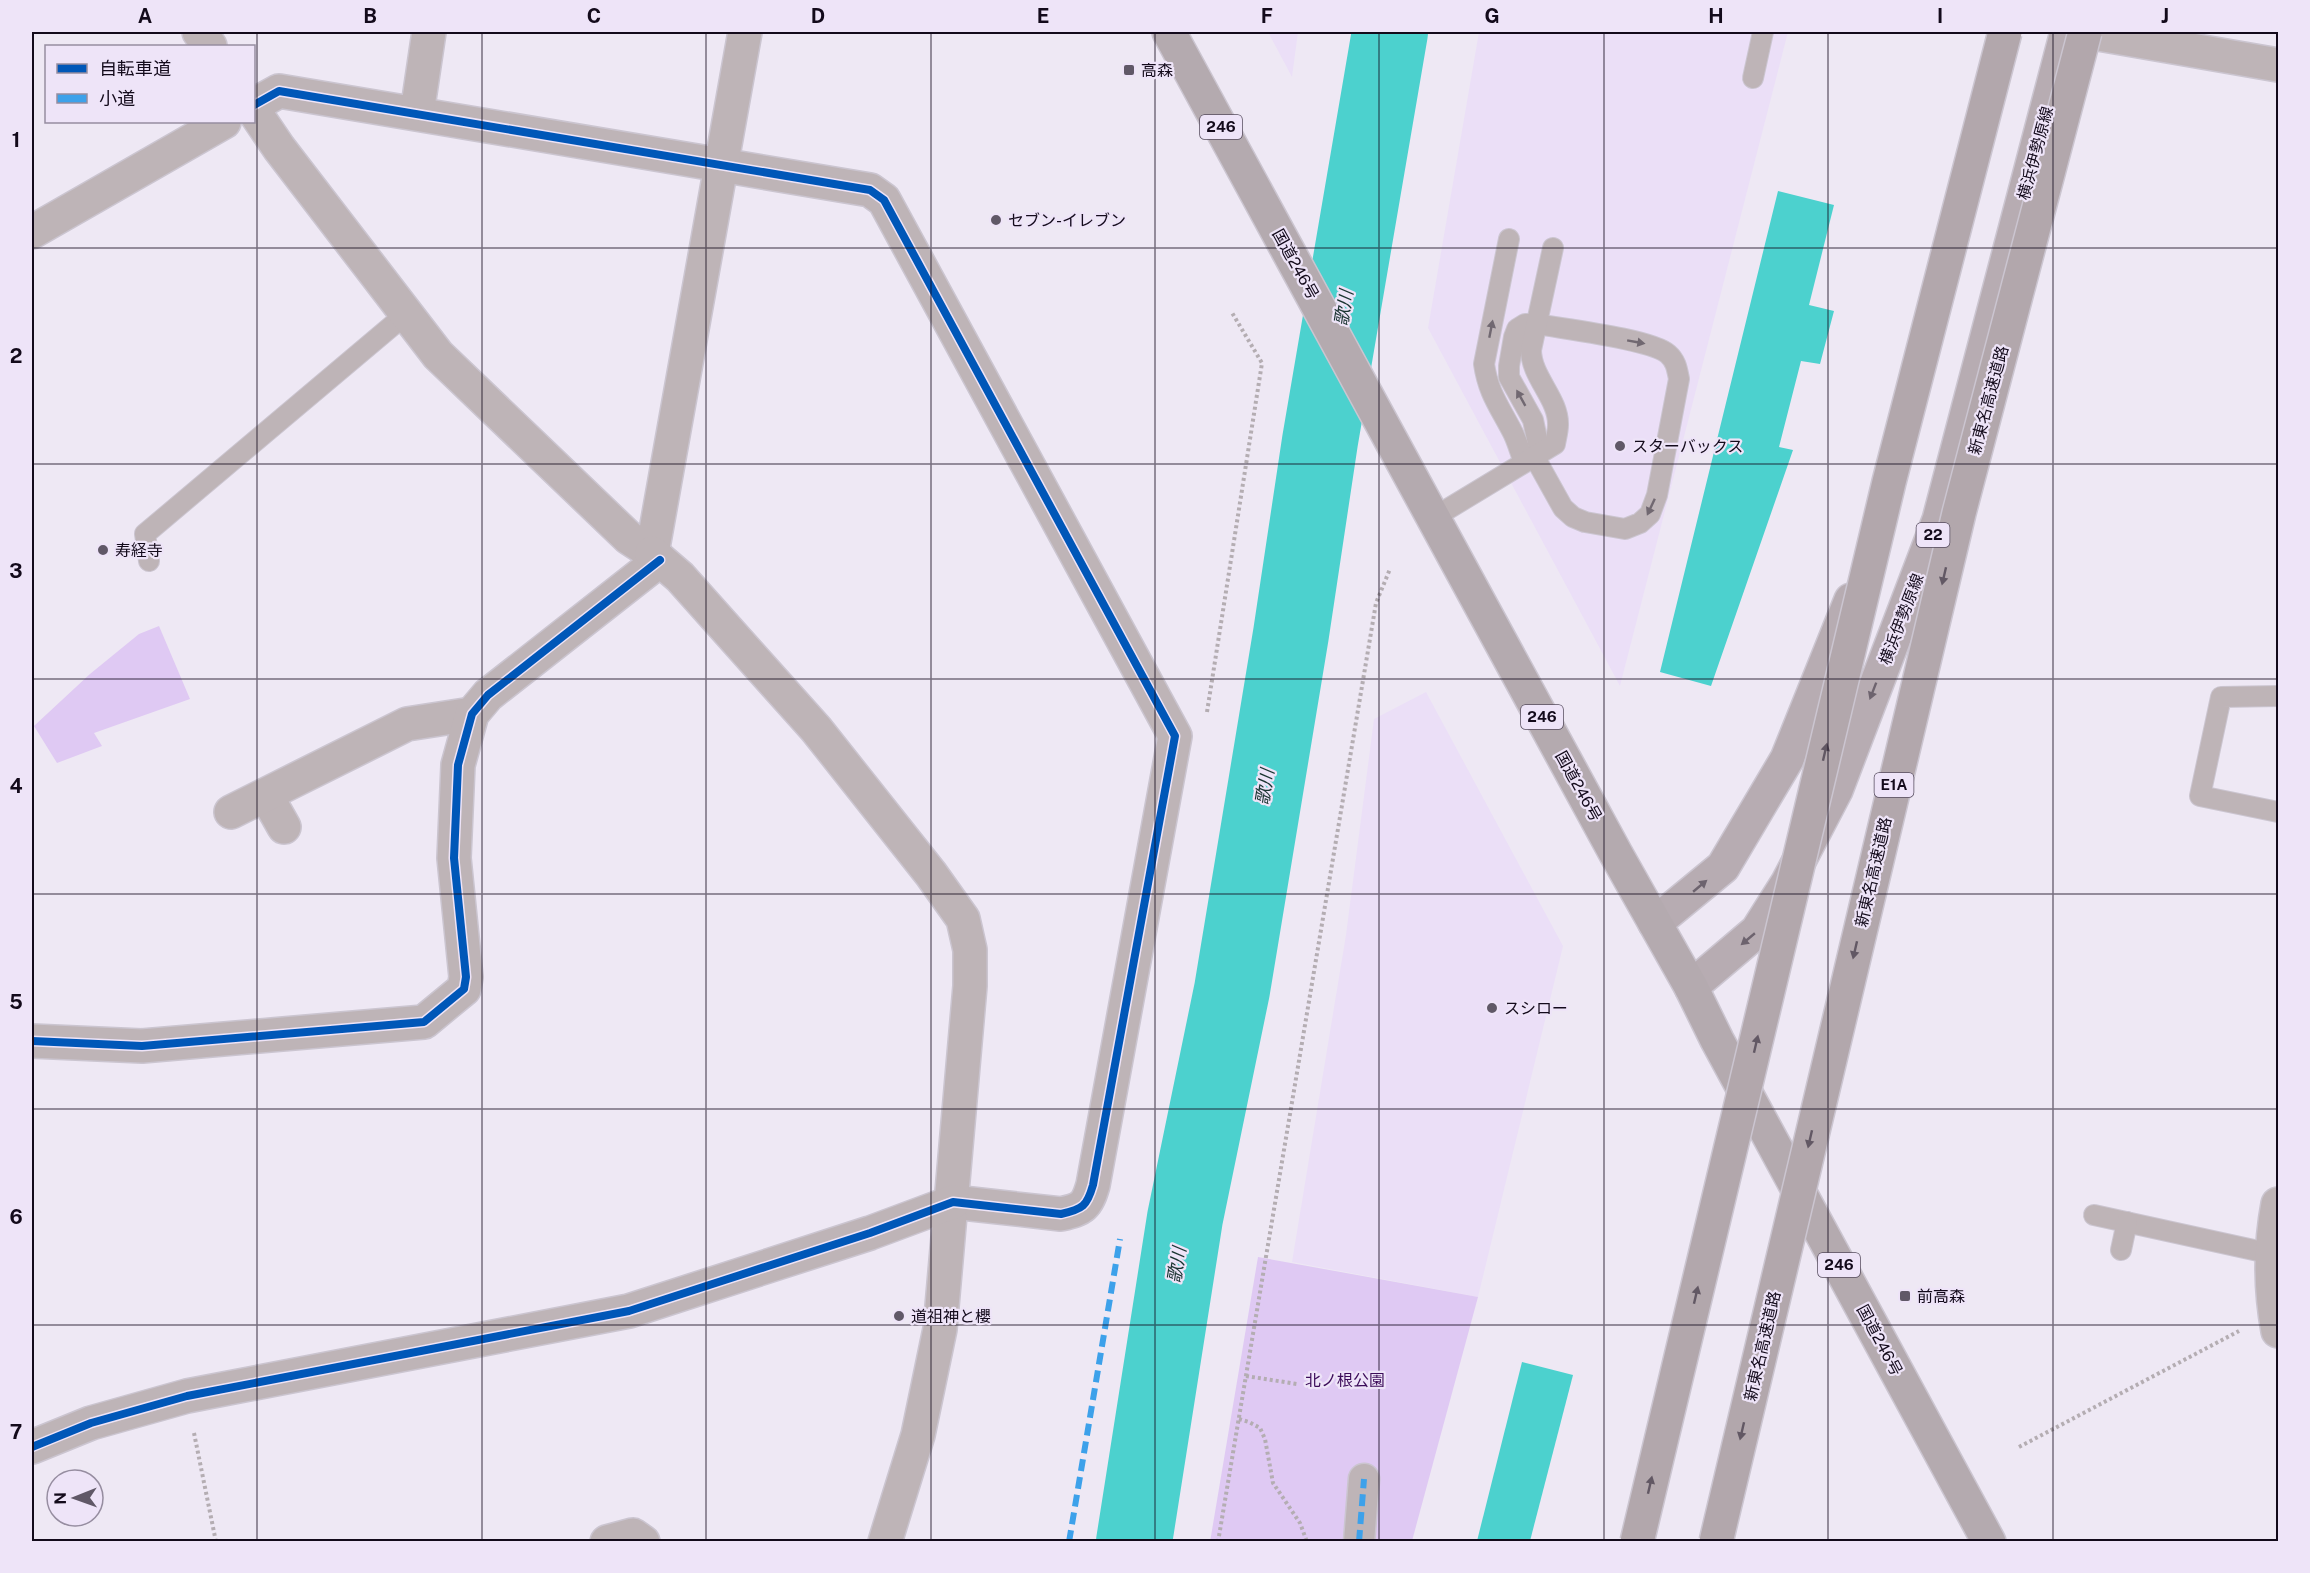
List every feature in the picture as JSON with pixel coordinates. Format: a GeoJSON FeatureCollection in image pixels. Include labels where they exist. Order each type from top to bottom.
{"type":"FeatureCollection","features":[{"type":"Feature","properties":{"kind":"highway","name":"国道246号"},"geometry":{"type":"LineString","coordinates":[[1170,32],[1433,518],[1691,987],[1717,1040],[1989,1542]]}},
{"type":"Feature","properties":{"kind":"highway"},"geometry":{"type":"LineString","coordinates":[[1637,1542],[1889,482],[2007,32]]}},
{"type":"Feature","properties":{"kind":"highway","name":"新東名高速道路"},"geometry":{"type":"LineString","coordinates":[[1716,1542],[1956,524],[2086,32]]}},
{"type":"Feature","properties":{"kind":"main road"},"geometry":{"type":"LineString","coordinates":[[1655,923],[1723,867],[1787,759],[1888,507],[2007,32]]}},
{"type":"Feature","properties":{"kind":"main road","name":"横浜伊勢原線"},"geometry":{"type":"LineString","coordinates":[[1691,987],[1757,931],[1788,882],[1836,790],[1939,520],[2067,32]]}},
{"type":"Feature","properties":{"kind":"street"},"geometry":{"type":"LineString","coordinates":[[199,32],[209,45]]}},
{"type":"Feature","properties":{"kind":"street"},"geometry":{"type":"LineString","coordinates":[[417,113],[429,32]]}},
{"type":"Feature","properties":{"kind":"street"},"geometry":{"type":"LineString","coordinates":[[32,1041],[142,1046],[424,1022],[464,989],[466,977],[454,858],[458,765],[472,714],[488,695],[656,556],[745,32]]}},
{"type":"Feature","properties":{"kind":"street"},"geometry":{"type":"LineString","coordinates":[[2086,32],[2278,65]]}},
{"type":"Feature","properties":{"kind":"street"},"geometry":{"type":"LineString","coordinates":[[32,1447],[91,1423],[187,1396],[629,1311],[870,1233],[953,1202],[1061,1214],[1078,1210],[1089,1200],[1093,1185],[1175,736],[884,200],[870,190],[417,113],[279,92],[255,104]]}},
{"type":"Feature","properties":{"kind":"street"},"geometry":{"type":"LineString","coordinates":[[255,112],[279,148],[438,355],[629,538],[656,556],[680,577],[816,729],[931,874],[963,919],[970,950],[970,986],[953,1202],[940,1329],[918,1435],[885,1542]]}},
{"type":"Feature","properties":{"kind":"street"},"geometry":{"type":"LineString","coordinates":[[32,232],[222,123]]}},
{"type":"Feature","properties":{"kind":"street"},"geometry":{"type":"LineString","coordinates":[[231,812],[407,724],[472,714]]}},
{"type":"Feature","properties":{"kind":"street"},"geometry":{"type":"LineString","coordinates":[[266,795],[284,828]]}},
{"type":"Feature","properties":{"kind":"street"},"geometry":{"type":"LineString","coordinates":[[2277,1322],[2271,1279],[2278,1204]]}},
{"type":"Feature","properties":{"kind":"street"},"geometry":{"type":"LineString","coordinates":[[1359,1542],[1364,1479]]}},
{"type":"Feature","properties":{"kind":"street"},"geometry":{"type":"LineString","coordinates":[[607,1542],[633,1535],[643,1542]]}},
{"type":"Feature","properties":{"kind":"lane"},"geometry":{"type":"LineString","coordinates":[[1753,78],[1763,32]]}},
{"type":"Feature","properties":{"kind":"lane"},"geometry":{"type":"LineString","coordinates":[[1509,239],[1484,364],[1495,403],[1512,432],[1533,457],[1563,508],[1573,517],[1585,522],[1625,529],[1640,523],[1650,514],[1657,495],[1679,379],[1676,365],[1668,354],[1650,344],[1537,324]]}},
{"type":"Feature","properties":{"kind":"lane"},"geometry":{"type":"LineString","coordinates":[[1433,518],[1555,444],[1558,424],[1556,412],[1531,362],[1531,350],[1552,248]]}},
{"type":"Feature","properties":{"kind":"lane"},"geometry":{"type":"LineString","coordinates":[[149,561],[145,534],[406,314]]}},
{"type":"Feature","properties":{"kind":"lane"},"geometry":{"type":"LineString","coordinates":[[2278,696],[2222,697],[2200,796],[2278,812]]}},
{"type":"Feature","properties":{"kind":"lane"},"geometry":{"type":"LineString","coordinates":[[2094,1215],[2272,1254]]}},
{"type":"Feature","properties":{"kind":"lane"},"geometry":{"type":"LineString","coordinates":[[2121,1250],[2127,1222]]}},
{"type":"Feature","properties":{"kind":"path"},"geometry":{"type":"LineString","coordinates":[[1207,713],[1262,363],[1231,312]]}},
{"type":"Feature","properties":{"kind":"path"},"geometry":{"type":"LineString","coordinates":[[1218,1542],[1376,603],[1390,569]]}},
{"type":"Feature","properties":{"kind":"path"},"geometry":{"type":"LineString","coordinates":[[2019,1447],[2277,1322]]}},
{"type":"Feature","properties":{"kind":"path"},"geometry":{"type":"LineString","coordinates":[[1246,1376],[1297,1384]]}},
{"type":"Feature","properties":{"kind":"path"},"geometry":{"type":"LineString","coordinates":[[187,1396],[216,1542]]}},
{"type":"Feature","properties":{"kind":"path"},"geometry":{"type":"LineString","coordinates":[[1239,1419],[1260,1428],[1265,1439],[1273,1483],[1300,1523],[1307,1542]]}},
{"type":"Feature","properties":{"kind":"shaded area"},"geometry":{"type":"Polygon","coordinates":[[[1268,32],[1298,32],[1292,77],[1268,32]]]}},
{"type":"Feature","properties":{"kind":"shaded area"},"geometry":{"type":"Polygon","coordinates":[[[1479,32],[1788,32],[1620,686],[1428,328],[1479,32]]]}},
{"type":"Feature","properties":{"kind":"shaded area"},"geometry":{"type":"Polygon","coordinates":[[[1426,692],[1563,946],[1478,1297],[1292,1262],[1346,935],[1374,719],[1426,692]]]}},
{"type":"Feature","properties":{"kind":"green space"},"geometry":{"type":"Polygon","coordinates":[[[159,626],[190,699],[94,733],[102,746],[57,763],[34,726],[90,674],[139,634],[159,626]]]}},
{"type":"Feature","properties":{"kind":"green space","name":"北ノ根公園"},"geometry":{"type":"Polygon","coordinates":[[[1258,1257],[1478,1297],[1412,1541],[1210,1542],[1258,1257]]]}},
{"type":"Feature","properties":{"kind":"water"},"geometry":{"type":"Polygon","coordinates":[[[1778,191],[1834,205],[1809,305],[1834,311],[1820,364],[1801,361],[1779,447],[1793,450],[1711,686],[1660,672],[1778,191]]]}},
{"type":"Feature","properties":{"kind":"water"},"geometry":{"type":"Polygon","coordinates":[[[1522,1362],[1573,1375],[1530,1541],[1477,1541],[1522,1362]]]}},
{"type":"Feature","properties":{"kind":"waterway","name":"歌川"},"geometry":{"type":"LineString","coordinates":[[1134,1542],[1185,1218],[1232,990],[1291,634],[1320,441],[1390,32]]}},
{"type":"Feature","properties":{"kind":"marked path"},"geometry":{"type":"LineString","coordinates":[[1069,1542],[1120,1239]]}},
{"type":"Feature","properties":{"kind":"marked path"},"geometry":{"type":"LineString","coordinates":[[1359,1542],[1364,1479]]}},
{"type":"Feature","properties":{"kind":"cycle path"},"geometry":{"type":"LineString","coordinates":[[32,1447],[91,1423],[187,1396],[629,1311],[870,1233],[953,1202],[1061,1214],[1083,1206],[1089,1198],[1093,1185],[1175,736],[884,200],[870,190],[279,91],[255,104]]}},
{"type":"Feature","properties":{"kind":"cycle path"},"geometry":{"type":"LineString","coordinates":[[32,1041],[142,1046],[424,1022],[464,989],[466,977],[454,858],[458,765],[472,714],[488,695],[660,560]]}},
{"type":"Feature","properties":{"kind":"place","name":"高森"},"geometry":{"type":"Point","coordinates":[1129,70]}},
{"type":"Feature","properties":{"kind":"place","name":"セブン-イレブン"},"geometry":{"type":"Point","coordinates":[996,220]}},
{"type":"Feature","properties":{"kind":"place","name":"スターバックス"},"geometry":{"type":"Point","coordinates":[1620,446]}},
{"type":"Feature","properties":{"kind":"place","name":"寿経寺"},"geometry":{"type":"Point","coordinates":[103,550]}},
{"type":"Feature","properties":{"kind":"place","name":"スシロー"},"geometry":{"type":"Point","coordinates":[1492,1008]}},
{"type":"Feature","properties":{"kind":"place","name":"前高森"},"geometry":{"type":"Point","coordinates":[1905,1296]}},
{"type":"Feature","properties":{"kind":"place","name":"道祖神と櫻"},"geometry":{"type":"Point","coordinates":[899,1316]}}]}
